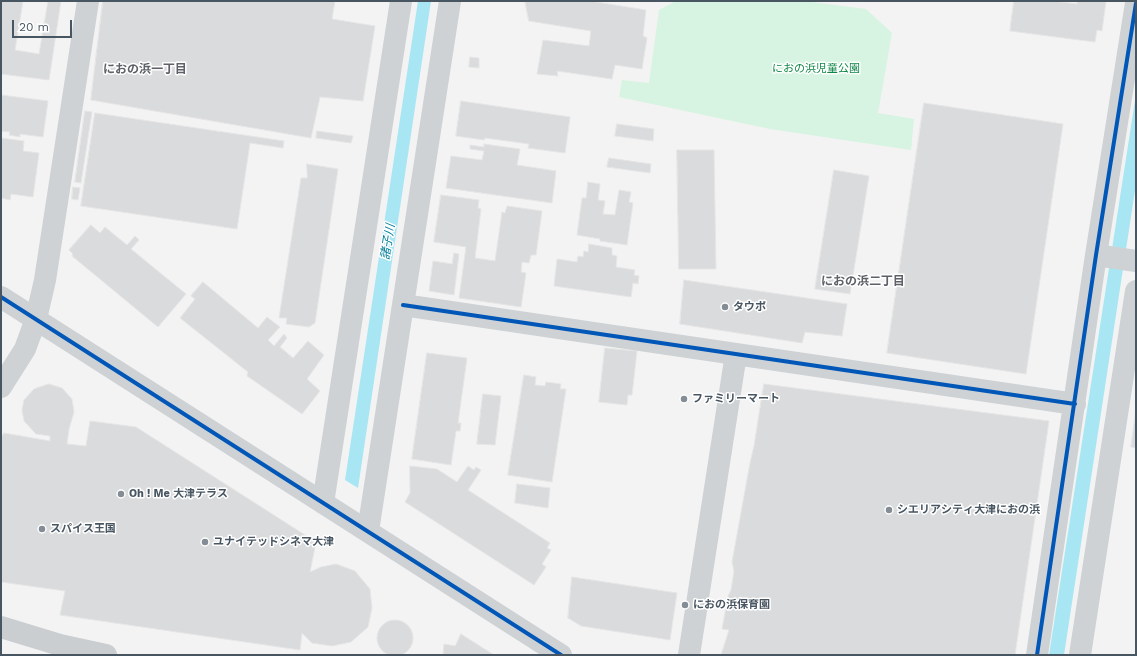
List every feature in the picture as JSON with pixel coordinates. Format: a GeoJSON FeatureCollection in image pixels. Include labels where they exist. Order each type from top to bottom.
{"type":"FeatureCollection","features":[{"type":"Feature","properties":{"kind":"main road"},"geometry":{"type":"LineString","coordinates":[[1,627],[60,645],[106,655]]}},
{"type":"Feature","properties":{"kind":"street"},"geometry":{"type":"LineString","coordinates":[[1,386],[25,349],[36,319],[45,280],[88,1]]}},
{"type":"Feature","properties":{"kind":"street"},"geometry":{"type":"LineString","coordinates":[[323,503],[401,1]]}},
{"type":"Feature","properties":{"kind":"street"},"geometry":{"type":"LineString","coordinates":[[368,531],[450,1]]}},
{"type":"Feature","properties":{"kind":"street"},"geometry":{"type":"LineString","coordinates":[[1037,655],[1075,404],[1117,258],[1136,3]]}},
{"type":"Feature","properties":{"kind":"street"},"geometry":{"type":"LineString","coordinates":[[1080,655],[1136,291]]}},
{"type":"Feature","properties":{"kind":"street"},"geometry":{"type":"LineString","coordinates":[[1,297],[561,655]]}},
{"type":"Feature","properties":{"kind":"street"},"geometry":{"type":"LineString","coordinates":[[403,304],[1075,404]]}},
{"type":"Feature","properties":{"kind":"street"},"geometry":{"type":"LineString","coordinates":[[689,655],[736,354]]}},
{"type":"Feature","properties":{"kind":"green space","name":"におの浜児童公園"},"geometry":{"type":"Polygon","coordinates":[[[676,1],[804,1],[866,9],[892,33],[878,113],[914,119],[911,150],[770,129],[619,97],[622,80],[649,83],[659,10],[676,1]]]}},
{"type":"Feature","properties":{"kind":"water","name":"諸子川"},"geometry":{"type":"Polygon","coordinates":[[[418,1],[431,1],[358,488],[345,480],[418,1]]]}},
{"type":"Feature","properties":{"kind":"water"},"geometry":{"type":"Polygon","coordinates":[[[1136,94],[1136,184],[1064,655],[1049,655],[1136,94]]]}},
{"type":"Feature","properties":{"kind":"building"},"geometry":{"type":"Polygon","coordinates":[[[1,1],[23,1],[15,50],[39,54],[48,1],[61,1],[49,80],[1,74],[1,1]]]}},
{"type":"Feature","properties":{"kind":"building"},"geometry":{"type":"Polygon","coordinates":[[[103,1],[335,1],[332,19],[375,26],[363,101],[320,97],[311,138],[91,100],[103,1]]]}},
{"type":"Feature","properties":{"kind":"building"},"geometry":{"type":"Polygon","coordinates":[[[525,1],[590,1],[646,10],[643,36],[647,38],[642,69],[615,65],[612,79],[557,71],[558,76],[537,74],[543,40],[589,46],[591,31],[529,21],[525,1]]]}},
{"type":"Feature","properties":{"kind":"building"},"geometry":{"type":"Polygon","coordinates":[[[1014,1],[1053,1],[1077,4],[1077,1],[1106,1],[1102,31],[1097,30],[1095,42],[1010,31],[1014,1]]]}},
{"type":"Feature","properties":{"kind":"building"},"geometry":{"type":"Polygon","coordinates":[[[470,57],[479,58],[479,68],[469,67],[470,57]]]}},
{"type":"Feature","properties":{"kind":"building"},"geometry":{"type":"Polygon","coordinates":[[[1,95],[48,101],[43,137],[20,134],[20,137],[9,135],[10,132],[1,131],[1,95]]]}},
{"type":"Feature","properties":{"kind":"building"},"geometry":{"type":"Polygon","coordinates":[[[461,101],[570,117],[565,153],[528,148],[529,144],[456,136],[461,101]]]}},
{"type":"Feature","properties":{"kind":"building"},"geometry":{"type":"Polygon","coordinates":[[[924,103],[1063,124],[1026,374],[887,353],[924,103]]]}},
{"type":"Feature","properties":{"kind":"building"},"geometry":{"type":"Polygon","coordinates":[[[85,111],[92,112],[81,183],[75,182],[85,111]]]}},
{"type":"Feature","properties":{"kind":"building"},"geometry":{"type":"Polygon","coordinates":[[[95,113],[284,141],[283,148],[250,143],[237,229],[81,206],[95,113]]]}},
{"type":"Feature","properties":{"kind":"building"},"geometry":{"type":"Polygon","coordinates":[[[617,124],[654,129],[653,141],[615,136],[617,124]]]}},
{"type":"Feature","properties":{"kind":"building"},"geometry":{"type":"Polygon","coordinates":[[[317,131],[353,136],[351,143],[316,138],[317,131]]]}},
{"type":"Feature","properties":{"kind":"building"},"geometry":{"type":"Polygon","coordinates":[[[1,138],[24,141],[23,151],[39,153],[33,197],[11,194],[10,200],[1,198],[1,138]]]}},
{"type":"Feature","properties":{"kind":"building"},"geometry":{"type":"Polygon","coordinates":[[[484,144],[520,149],[517,165],[556,171],[552,203],[446,188],[451,156],[482,160],[484,151],[470,149],[470,145],[484,147],[484,144]]]}},
{"type":"Feature","properties":{"kind":"building"},"geometry":{"type":"Polygon","coordinates":[[[677,150],[714,150],[716,269],[679,269],[677,150]]]}},
{"type":"Feature","properties":{"kind":"building"},"geometry":{"type":"Polygon","coordinates":[[[609,158],[651,164],[650,173],[607,167],[609,158]]]}},
{"type":"Feature","properties":{"kind":"building"},"geometry":{"type":"Polygon","coordinates":[[[307,164],[338,169],[315,323],[309,327],[286,324],[287,318],[279,318],[301,178],[307,178],[307,164]]]}},
{"type":"Feature","properties":{"kind":"building"},"geometry":{"type":"Polygon","coordinates":[[[834,170],[869,176],[850,294],[815,289],[834,170]]]}},
{"type":"Feature","properties":{"kind":"building"},"geometry":{"type":"Polygon","coordinates":[[[588,182],[600,184],[598,200],[605,201],[603,214],[615,215],[619,190],[631,192],[629,202],[633,203],[627,245],[600,241],[600,239],[577,235],[582,198],[586,198],[588,182]]]}},
{"type":"Feature","properties":{"kind":"building"},"geometry":{"type":"Polygon","coordinates":[[[73,187],[80,188],[78,200],[72,199],[73,187]]]}},
{"type":"Feature","properties":{"kind":"building"},"geometry":{"type":"Polygon","coordinates":[[[441,195],[479,200],[478,208],[481,209],[475,258],[495,261],[502,212],[505,213],[507,206],[542,211],[536,255],[531,255],[529,263],[522,262],[521,272],[526,273],[521,307],[459,298],[466,247],[434,242],[441,195]]]}},
{"type":"Feature","properties":{"kind":"building"},"geometry":{"type":"Polygon","coordinates":[[[91,225],[100,233],[105,227],[127,245],[135,236],[139,240],[131,249],[186,294],[158,327],[72,256],[73,254],[69,250],[91,225]]]}},
{"type":"Feature","properties":{"kind":"building"},"geometry":{"type":"Polygon","coordinates":[[[589,244],[612,248],[612,255],[617,256],[616,267],[635,270],[634,275],[639,276],[638,284],[633,283],[631,297],[554,286],[557,259],[577,262],[578,256],[583,257],[584,251],[588,252],[589,244]]]}},
{"type":"Feature","properties":{"kind":"building"},"geometry":{"type":"Polygon","coordinates":[[[454,253],[459,254],[454,295],[429,291],[433,261],[452,264],[454,253]]]}},
{"type":"Feature","properties":{"kind":"building"},"geometry":{"type":"Polygon","coordinates":[[[684,280],[847,304],[842,336],[805,332],[802,343],[680,324],[684,280]]]}},
{"type":"Feature","properties":{"kind":"building"},"geometry":{"type":"Polygon","coordinates":[[[203,282],[258,328],[267,317],[280,327],[268,340],[274,346],[284,334],[287,338],[280,347],[293,358],[308,341],[324,355],[307,379],[320,391],[302,414],[247,376],[248,372],[180,318],[195,299],[191,296],[203,282]]]}},
{"type":"Feature","properties":{"kind":"building"},"geometry":{"type":"Polygon","coordinates":[[[605,348],[637,351],[632,395],[628,395],[627,405],[599,402],[605,348]]]}},
{"type":"Feature","properties":{"kind":"building"},"geometry":{"type":"Polygon","coordinates":[[[427,353],[467,358],[458,423],[461,423],[460,431],[456,431],[451,465],[412,459],[427,353]]]}},
{"type":"Feature","properties":{"kind":"building"},"geometry":{"type":"Polygon","coordinates":[[[524,375],[536,377],[535,385],[545,386],[546,382],[561,384],[560,389],[566,389],[552,482],[508,475],[524,375]]]}},
{"type":"Feature","properties":{"kind":"building","name":"Oh ! Me 大津テラス"},"geometry":{"type":"Polygon","coordinates":[[[49,384],[62,388],[72,399],[74,412],[69,429],[67,444],[86,446],[90,421],[136,427],[316,542],[310,572],[321,567],[336,564],[355,571],[370,589],[372,608],[368,627],[351,642],[332,646],[312,643],[302,633],[300,650],[60,615],[65,591],[1,582],[1,437],[4,433],[50,441],[50,436],[36,434],[24,421],[22,410],[24,400],[34,389],[49,384]]]}},
{"type":"Feature","properties":{"kind":"building","name":"シエリアシティ大津におの浜"},"geometry":{"type":"Polygon","coordinates":[[[764,384],[1049,421],[1015,655],[721,655],[729,630],[722,629],[728,596],[731,590],[734,571],[732,562],[764,384]]]}},
{"type":"Feature","properties":{"kind":"building"},"geometry":{"type":"Polygon","coordinates":[[[483,394],[501,396],[495,445],[477,444],[483,394]]]}},
{"type":"Feature","properties":{"kind":"building"},"geometry":{"type":"Polygon","coordinates":[[[1136,410],[1136,448],[1131,447],[1136,410]]]}},
{"type":"Feature","properties":{"kind":"building"},"geometry":{"type":"Polygon","coordinates":[[[410,466],[437,469],[457,482],[468,466],[474,470],[476,467],[481,470],[468,490],[550,543],[547,548],[551,550],[542,564],[546,567],[534,585],[405,502],[410,493],[410,466]]]}},
{"type":"Feature","properties":{"kind":"building"},"geometry":{"type":"Polygon","coordinates":[[[517,484],[550,488],[548,508],[515,503],[517,484]]]}},
{"type":"Feature","properties":{"kind":"building"},"geometry":{"type":"Polygon","coordinates":[[[572,577],[677,593],[670,640],[581,626],[568,618],[572,577]]]}},
{"type":"Feature","properties":{"kind":"building"},"geometry":{"type":"Polygon","coordinates":[[[399,620],[408,625],[412,631],[412,645],[408,651],[399,656],[391,656],[382,651],[378,645],[377,634],[382,625],[388,621],[399,620]]]}},
{"type":"Feature","properties":{"kind":"building"},"geometry":{"type":"Polygon","coordinates":[[[461,634],[494,655],[443,655],[444,644],[455,646],[461,634]]]}},
{"type":"Feature","properties":{"kind":"cycle path"},"geometry":{"type":"LineString","coordinates":[[1037,655],[1096,255],[1136,3]]}},
{"type":"Feature","properties":{"kind":"cycle path"},"geometry":{"type":"LineString","coordinates":[[1,297],[561,655]]}},
{"type":"Feature","properties":{"kind":"cycle path"},"geometry":{"type":"LineString","coordinates":[[403,305],[1075,404]]}},
{"type":"Feature","properties":{"kind":"place","name":"タウポ"},"geometry":{"type":"Point","coordinates":[725,307]}},
{"type":"Feature","properties":{"kind":"place","name":"ファミリーマート"},"geometry":{"type":"Point","coordinates":[684,399]}},
{"type":"Feature","properties":{"kind":"place","name":"Oh ! Me 大津テラス"},"geometry":{"type":"Point","coordinates":[121,494]}},
{"type":"Feature","properties":{"kind":"place","name":"シエリアシティ大津におの浜"},"geometry":{"type":"Point","coordinates":[889,510]}},
{"type":"Feature","properties":{"kind":"place","name":"スパイス王国"},"geometry":{"type":"Point","coordinates":[42,529]}},
{"type":"Feature","properties":{"kind":"place","name":"ユナイテッドシネマ大津"},"geometry":{"type":"Point","coordinates":[205,542]}},
{"type":"Feature","properties":{"kind":"place","name":"におの浜保育園"},"geometry":{"type":"Point","coordinates":[685,605]}},
{"type":"Feature","properties":{"kind":"district","name":"におの浜一丁目"},"geometry":{"type":"Point","coordinates":[145,69]}},
{"type":"Feature","properties":{"kind":"district","name":"におの浜二丁目"},"geometry":{"type":"Point","coordinates":[863,281]}}]}
